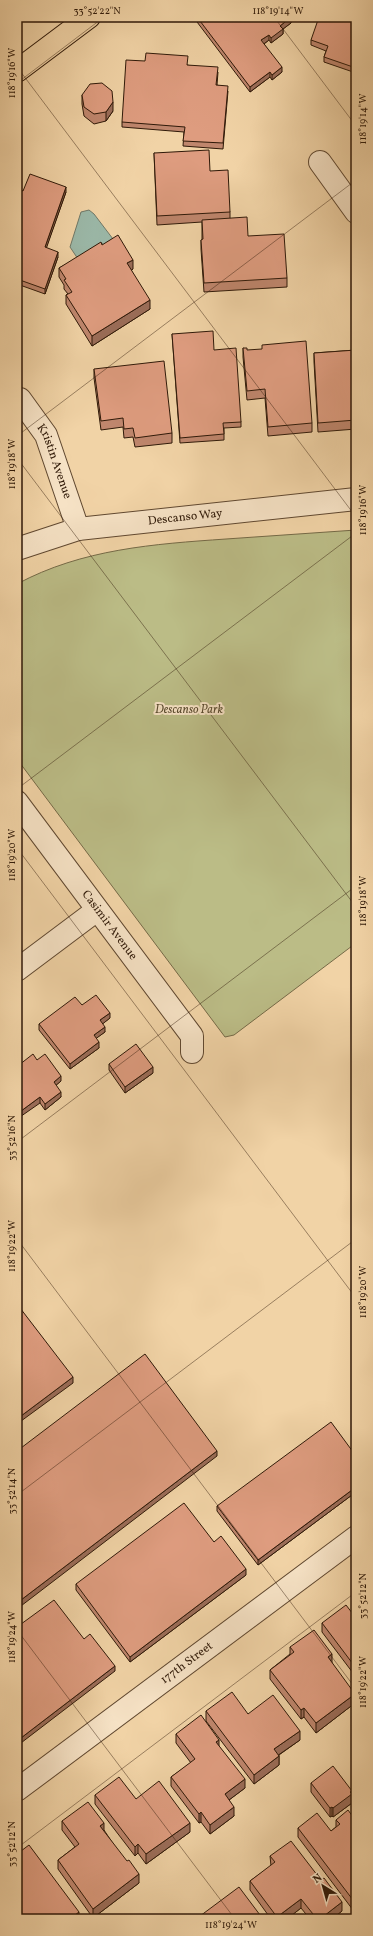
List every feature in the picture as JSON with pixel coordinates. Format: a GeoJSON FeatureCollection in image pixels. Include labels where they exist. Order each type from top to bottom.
{"type":"FeatureCollection","features":[{"type":"Feature","properties":{"kind":"main road"},"geometry":{"type":"LineString","coordinates":[[17,71],[89,17]]}},
{"type":"Feature","properties":{"kind":"street"},"geometry":{"type":"LineString","coordinates":[[320,162],[356,212]]}},
{"type":"Feature","properties":{"kind":"street","name":"Kristin Avenue"},"geometry":{"type":"LineString","coordinates":[[20,399],[46,435],[78,529]]}},
{"type":"Feature","properties":{"kind":"street","name":"Descanso Way"},"geometry":{"type":"LineString","coordinates":[[17,549],[78,529],[356,499]]}},
{"type":"Feature","properties":{"kind":"street","name":"Casimir Avenue"},"geometry":{"type":"LineString","coordinates":[[17,802],[192,1036],[192,1052]]}},
{"type":"Feature","properties":{"kind":"street"},"geometry":{"type":"LineString","coordinates":[[17,970],[97,910]]}},
{"type":"Feature","properties":{"kind":"street","name":"177th Street"},"geometry":{"type":"LineString","coordinates":[[17,1790],[356,1536]]}},
{"type":"Feature","properties":{"kind":"green space","name":"Descanso Park"},"geometry":{"type":"Polygon","coordinates":[[[356,530],[356,943],[234,1035],[225,1037],[17,759],[17,584],[42,572],[67,563],[119,550],[172,543],[356,530]]]}},
{"type":"Feature","properties":{"kind":"shaded area"},"geometry":{"type":"Polygon","coordinates":[[[89,210],[94,214],[113,239],[104,245],[102,243],[78,259],[70,247],[81,212],[89,210]]]}},
{"type":"Feature","properties":{"kind":"building"},"geometry":{"type":"Polygon","coordinates":[[[197,17],[291,17],[280,26],[283,29],[271,38],[269,35],[261,40],[282,67],[272,75],[270,72],[250,87],[197,17]]]}},
{"type":"Feature","properties":{"kind":"building"},"geometry":{"type":"Polygon","coordinates":[[[319,17],[356,17],[356,68],[324,57],[328,46],[311,40],[319,17]]]}},
{"type":"Feature","properties":{"kind":"building"},"geometry":{"type":"Polygon","coordinates":[[[146,53],[188,56],[187,65],[218,67],[216,85],[228,86],[223,143],[183,141],[185,127],[122,122],[126,60],[145,61],[146,53]]]}},
{"type":"Feature","properties":{"kind":"building"},"geometry":{"type":"Polygon","coordinates":[[[102,83],[112,91],[113,102],[106,112],[94,114],[84,107],[82,95],[90,84],[102,83]]]}},
{"type":"Feature","properties":{"kind":"building"},"geometry":{"type":"Polygon","coordinates":[[[209,150],[210,171],[228,170],[230,212],[157,216],[154,153],[209,150]]]}},
{"type":"Feature","properties":{"kind":"building"},"geometry":{"type":"Polygon","coordinates":[[[30,174],[66,187],[45,247],[58,252],[45,289],[17,279],[17,189],[23,191],[30,174]]]}},
{"type":"Feature","properties":{"kind":"building"},"geometry":{"type":"Polygon","coordinates":[[[247,217],[248,236],[284,234],[287,278],[204,283],[201,240],[203,239],[202,220],[247,217]]]}},
{"type":"Feature","properties":{"kind":"building"},"geometry":{"type":"Polygon","coordinates":[[[118,235],[133,260],[127,263],[150,300],[92,336],[66,295],[72,292],[64,280],[66,279],[59,268],[101,242],[102,245],[118,235]]]}},
{"type":"Feature","properties":{"kind":"building"},"geometry":{"type":"Polygon","coordinates":[[[213,331],[214,350],[236,348],[241,422],[223,423],[224,434],[180,438],[172,334],[213,331]]]}},
{"type":"Feature","properties":{"kind":"building"},"geometry":{"type":"Polygon","coordinates":[[[306,341],[312,423],[268,427],[265,389],[247,391],[243,348],[247,348],[247,350],[262,349],[262,345],[306,341]]]}},
{"type":"Feature","properties":{"kind":"building"},"geometry":{"type":"Polygon","coordinates":[[[356,350],[356,420],[318,423],[314,353],[356,350]]]}},
{"type":"Feature","properties":{"kind":"building"},"geometry":{"type":"Polygon","coordinates":[[[164,361],[172,433],[135,438],[133,428],[124,429],[123,418],[101,421],[94,369],[164,361]]]}},
{"type":"Feature","properties":{"kind":"building"},"geometry":{"type":"Polygon","coordinates":[[[96,995],[110,1013],[100,1020],[105,1027],[94,1035],[99,1042],[70,1064],[39,1024],[75,997],[82,1005],[96,995]]]}},
{"type":"Feature","properties":{"kind":"building"},"geometry":{"type":"Polygon","coordinates":[[[136,1044],[153,1067],[125,1087],[109,1064],[136,1044]]]}},
{"type":"Feature","properties":{"kind":"building"},"geometry":{"type":"Polygon","coordinates":[[[33,1054],[37,1060],[45,1054],[61,1076],[54,1082],[61,1092],[45,1104],[40,1097],[17,1114],[17,1062],[19,1065],[33,1054]]]}},
{"type":"Feature","properties":{"kind":"building"},"geometry":{"type":"Polygon","coordinates":[[[17,1304],[73,1377],[17,1419],[17,1304]]]}},
{"type":"Feature","properties":{"kind":"building"},"geometry":{"type":"Polygon","coordinates":[[[145,1354],[217,1451],[17,1603],[17,1451],[145,1354]]]}},
{"type":"Feature","properties":{"kind":"building"},"geometry":{"type":"Polygon","coordinates":[[[331,1422],[356,1456],[356,1487],[258,1560],[217,1506],[331,1422]]]}},
{"type":"Feature","properties":{"kind":"building"},"geometry":{"type":"Polygon","coordinates":[[[184,1503],[214,1542],[221,1536],[246,1569],[130,1657],[76,1584],[184,1503]]]}},
{"type":"Feature","properties":{"kind":"building"},"geometry":{"type":"Polygon","coordinates":[[[54,1600],[84,1639],[90,1634],[115,1666],[17,1741],[17,1627],[54,1600]]]}},
{"type":"Feature","properties":{"kind":"building"},"geometry":{"type":"Polygon","coordinates":[[[346,1605],[356,1618],[356,1668],[322,1623],[346,1605]]]}},
{"type":"Feature","properties":{"kind":"building"},"geometry":{"type":"Polygon","coordinates":[[[314,1630],[332,1654],[328,1657],[355,1694],[316,1723],[304,1708],[301,1710],[270,1670],[294,1652],[290,1647],[314,1630]]]}},
{"type":"Feature","properties":{"kind":"building"},"geometry":{"type":"Polygon","coordinates":[[[232,1692],[248,1714],[273,1695],[300,1731],[274,1749],[279,1756],[254,1775],[206,1711],[232,1692]]]}},
{"type":"Feature","properties":{"kind":"building"},"geometry":{"type":"Polygon","coordinates":[[[201,1715],[219,1740],[216,1742],[245,1779],[225,1794],[234,1807],[210,1825],[201,1812],[199,1814],[171,1777],[195,1759],[176,1734],[201,1715]]]}},
{"type":"Feature","properties":{"kind":"building"},"geometry":{"type":"Polygon","coordinates":[[[333,1766],[352,1791],[350,1792],[352,1794],[333,1808],[330,1808],[311,1783],[333,1766]]]}},
{"type":"Feature","properties":{"kind":"building"},"geometry":{"type":"Polygon","coordinates":[[[119,1777],[136,1799],[159,1781],[190,1823],[146,1854],[138,1844],[135,1847],[95,1795],[119,1777]]]}},
{"type":"Feature","properties":{"kind":"building"},"geometry":{"type":"Polygon","coordinates":[[[88,1802],[104,1823],[100,1826],[139,1874],[93,1909],[58,1860],[79,1844],[62,1821],[88,1802]]]}},
{"type":"Feature","properties":{"kind":"building"},"geometry":{"type":"Polygon","coordinates":[[[348,1810],[356,1821],[356,1899],[353,1900],[298,1828],[317,1813],[331,1831],[340,1824],[336,1820],[348,1810]]]}},
{"type":"Feature","properties":{"kind":"building"},"geometry":{"type":"Polygon","coordinates":[[[291,1841],[321,1880],[324,1878],[342,1902],[320,1919],[317,1919],[301,1899],[277,1917],[250,1881],[275,1862],[270,1856],[291,1841]]]}},
{"type":"Feature","properties":{"kind":"building"},"geometry":{"type":"Polygon","coordinates":[[[29,1845],[79,1912],[75,1915],[78,1919],[17,1919],[17,1854],[29,1845]]]}},
{"type":"Feature","properties":{"kind":"building"},"geometry":{"type":"Polygon","coordinates":[[[239,1887],[263,1919],[196,1919],[239,1887]]]}}]}
